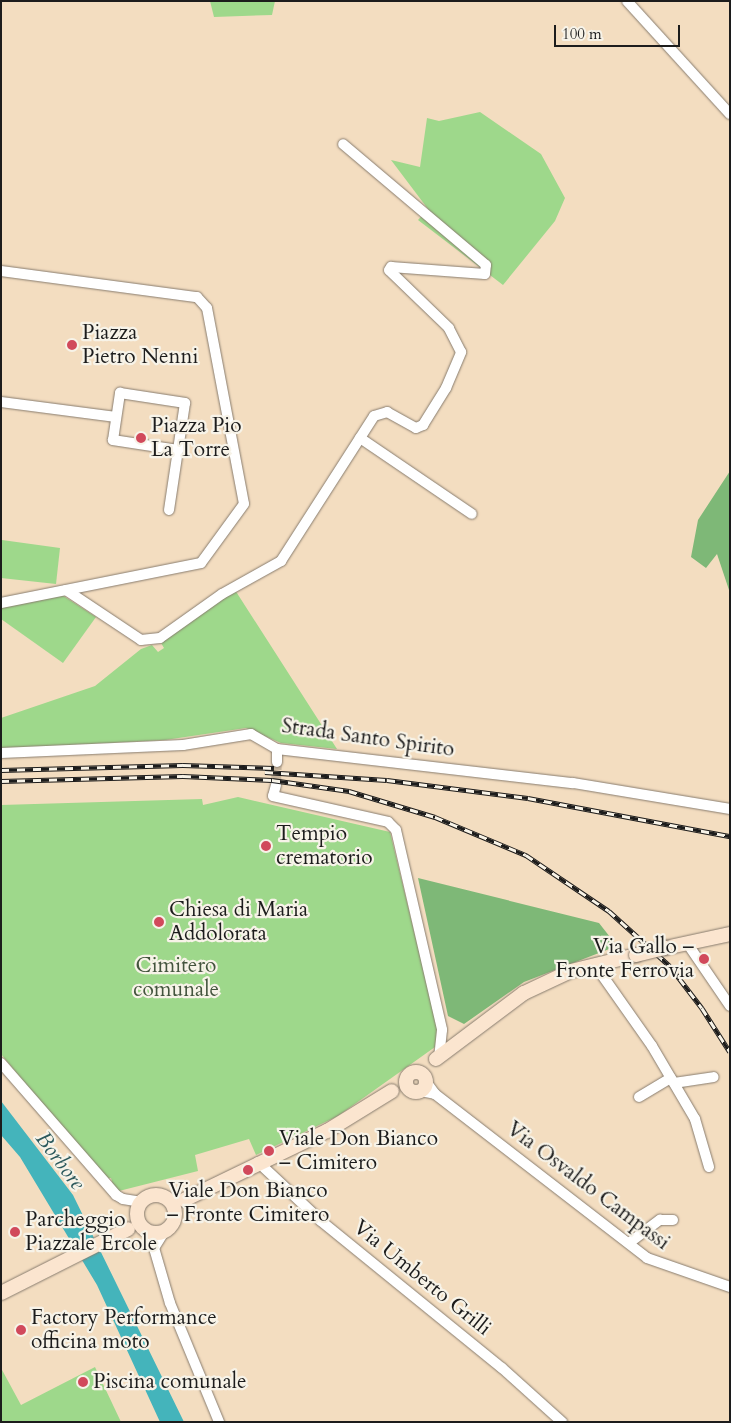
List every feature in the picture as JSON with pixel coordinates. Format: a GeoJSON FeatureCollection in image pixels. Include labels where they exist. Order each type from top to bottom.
{"type":"FeatureCollection","features":[{"type":"Feature","properties":{"kind":"street"},"geometry":{"type":"LineString","coordinates":[[627,1],[730,114]]}},
{"type":"Feature","properties":{"kind":"street"},"geometry":{"type":"LineString","coordinates":[[66,590],[141,640],[160,638],[222,594],[281,561],[360,438],[381,412],[387,412],[410,427],[423,425],[446,388],[460,352],[449,328],[392,274],[390,268],[485,274],[487,271],[486,265],[343,144]]}},
{"type":"Feature","properties":{"kind":"street"},"geometry":{"type":"LineString","coordinates":[[1,271],[197,297],[206,308],[244,504],[201,562],[1,603]]}},
{"type":"Feature","properties":{"kind":"street"},"geometry":{"type":"LineString","coordinates":[[169,510],[178,450],[185,403],[120,393],[113,440],[178,450]]}},
{"type":"Feature","properties":{"kind":"street"},"geometry":{"type":"LineString","coordinates":[[69,410],[70,400]]}},
{"type":"Feature","properties":{"kind":"street"},"geometry":{"type":"LineString","coordinates":[[1,402],[116,417]]}},
{"type":"Feature","properties":{"kind":"street"},"geometry":{"type":"LineString","coordinates":[[360,438],[472,514]]}},
{"type":"Feature","properties":{"kind":"street","name":"Strada Santo Spirito"},"geometry":{"type":"LineString","coordinates":[[1,752],[183,745],[251,734],[277,749],[573,783],[730,809]]}},
{"type":"Feature","properties":{"kind":"street"},"geometry":{"type":"LineString","coordinates":[[277,749],[277,762]]}},
{"type":"Feature","properties":{"kind":"street"},"geometry":{"type":"LineString","coordinates":[[276,785],[273,796],[388,822],[396,830],[442,1030],[438,1058]]}},
{"type":"Feature","properties":{"kind":"street"},"geometry":{"type":"LineString","coordinates":[[176,1204],[258,1162],[350,1119],[392,1091],[420,1084],[438,1058],[524,993],[571,971],[730,934]]}},
{"type":"Feature","properties":{"kind":"street"},"geometry":{"type":"LineString","coordinates":[[687,943],[730,1006]]}},
{"type":"Feature","properties":{"kind":"street"},"geometry":{"type":"LineString","coordinates":[[595,965],[636,1022],[672,1081],[698,1128],[709,1167]]}},
{"type":"Feature","properties":{"kind":"street"},"geometry":{"type":"LineString","coordinates":[[1,1063],[122,1199],[142,1202],[158,1195],[176,1204]]}},
{"type":"Feature","properties":{"kind":"street"},"geometry":{"type":"LineString","coordinates":[[639,1097],[672,1081],[714,1077]]}},
{"type":"Feature","properties":{"kind":"street","name":"Via Osvaldo Campassi"},"geometry":{"type":"LineString","coordinates":[[420,1084],[662,1266],[730,1288]]}},
{"type":"Feature","properties":{"kind":"street","name":"Via Umberto Grilli"},"geometry":{"type":"LineString","coordinates":[[258,1162],[321,1220],[502,1368],[562,1422]]}},
{"type":"Feature","properties":{"kind":"street"},"geometry":{"type":"LineString","coordinates":[[136,1227],[142,1202]]}},
{"type":"Feature","properties":{"kind":"street"},"geometry":{"type":"LineString","coordinates":[[154,1248],[164,1232],[173,1223],[176,1204]]}},
{"type":"Feature","properties":{"kind":"street"},"geometry":{"type":"LineString","coordinates":[[629,1243],[660,1220],[673,1220]]}},
{"type":"Feature","properties":{"kind":"street"},"geometry":{"type":"LineString","coordinates":[[136,1227],[154,1248],[170,1302],[220,1422]]}},
{"type":"Feature","properties":{"kind":"street"},"geometry":{"type":"LineString","coordinates":[[1,1293],[136,1227],[164,1232]]}},
{"type":"Feature","properties":{"kind":"green space"},"geometry":{"type":"Polygon","coordinates":[[[210,1],[275,1],[272,15],[214,17],[210,1]]]}},
{"type":"Feature","properties":{"kind":"green space"},"geometry":{"type":"Polygon","coordinates":[[[480,112],[541,154],[565,198],[555,221],[503,285],[418,220],[428,209],[391,160],[420,167],[427,118],[439,121],[480,112]]]}},
{"type":"Feature","properties":{"kind":"green space"},"geometry":{"type":"Polygon","coordinates":[[[730,471],[730,593],[717,554],[706,568],[691,557],[698,520],[730,471]]]}},
{"type":"Feature","properties":{"kind":"green space"},"geometry":{"type":"Polygon","coordinates":[[[2,540],[60,548],[56,584],[1,578],[2,540]]]}},
{"type":"Feature","properties":{"kind":"green space"},"geometry":{"type":"Polygon","coordinates":[[[235,590],[337,749],[281,743],[246,728],[165,740],[1,749],[1,718],[95,686],[141,649],[152,645],[158,652],[164,648],[161,643],[235,590]]]}},
{"type":"Feature","properties":{"kind":"green space"},"geometry":{"type":"Polygon","coordinates":[[[62,595],[96,617],[63,663],[1,619],[1,608],[62,595]]]}},
{"type":"Feature","properties":{"kind":"green space","name":"Cimitero comunale"},"geometry":{"type":"Polygon","coordinates":[[[238,797],[390,832],[438,1030],[435,1047],[338,1116],[256,1155],[249,1139],[195,1155],[198,1171],[115,1192],[111,1178],[104,1179],[1,1054],[1,805],[202,799],[203,805],[238,797]]]}},
{"type":"Feature","properties":{"kind":"green space"},"geometry":{"type":"Polygon","coordinates":[[[418,878],[599,923],[617,946],[524,982],[464,1024],[448,1016],[418,878]]]}},
{"type":"Feature","properties":{"kind":"green space","name":"Piscina comunale"},"geometry":{"type":"Polygon","coordinates":[[[95,1367],[121,1422],[1,1422],[1,1368],[21,1405],[95,1367]]]}},
{"type":"Feature","properties":{"kind":"water"},"geometry":{"type":"Polygon","coordinates":[[[1,1101],[73,1195],[184,1422],[160,1422],[97,1285],[20,1157],[1,1135],[1,1101]]]}},
{"type":"Feature","properties":{"kind":"tunnel"},"geometry":{"type":"LineString","coordinates":[[276,785],[277,762]]}},
{"type":"Feature","properties":{"kind":"railway"},"geometry":{"type":"LineString","coordinates":[[1,770],[183,765],[274,768]]}},
{"type":"Feature","properties":{"kind":"railway"},"geometry":{"type":"LineString","coordinates":[[265,772],[387,780],[528,798],[730,836]]}},
{"type":"Feature","properties":{"kind":"railway"},"geometry":{"type":"LineString","coordinates":[[1,781],[183,776],[272,780],[349,791],[435,817],[526,855],[609,911],[670,966],[702,1008],[730,1052]]}},
{"type":"Feature","properties":{"kind":"place","name":"Piazza Pietro Nenni"},"geometry":{"type":"Point","coordinates":[72,345]}},
{"type":"Feature","properties":{"kind":"place","name":"Piazza Pio La Torre"},"geometry":{"type":"Point","coordinates":[141,438]}},
{"type":"Feature","properties":{"kind":"place","name":"Tempio crematorio"},"geometry":{"type":"Point","coordinates":[266,846]}},
{"type":"Feature","properties":{"kind":"place","name":"Chiesa di Maria Addolorata"},"geometry":{"type":"Point","coordinates":[159,922]}},
{"type":"Feature","properties":{"kind":"place","name":"Via Gallo – Fronte Ferrovia"},"geometry":{"type":"Point","coordinates":[704,959]}},
{"type":"Feature","properties":{"kind":"place","name":"Viale Don Bianco – Cimitero"},"geometry":{"type":"Point","coordinates":[269,1151]}},
{"type":"Feature","properties":{"kind":"place","name":"Viale Don Bianco – Fronte Cimitero"},"geometry":{"type":"Point","coordinates":[248,1170]}},
{"type":"Feature","properties":{"kind":"place","name":"Parcheggio Piazzale Ercole"},"geometry":{"type":"Point","coordinates":[15,1232]}},
{"type":"Feature","properties":{"kind":"place","name":"Factory Performance officina moto"},"geometry":{"type":"Point","coordinates":[21,1330]}},
{"type":"Feature","properties":{"kind":"place","name":"Piscina comunale"},"geometry":{"type":"Point","coordinates":[83,1382]}},
{"type":"Feature","properties":{"kind":"water label","name":"Borbore"},"geometry":{"type":"Point","coordinates":[60,1161]}}]}
